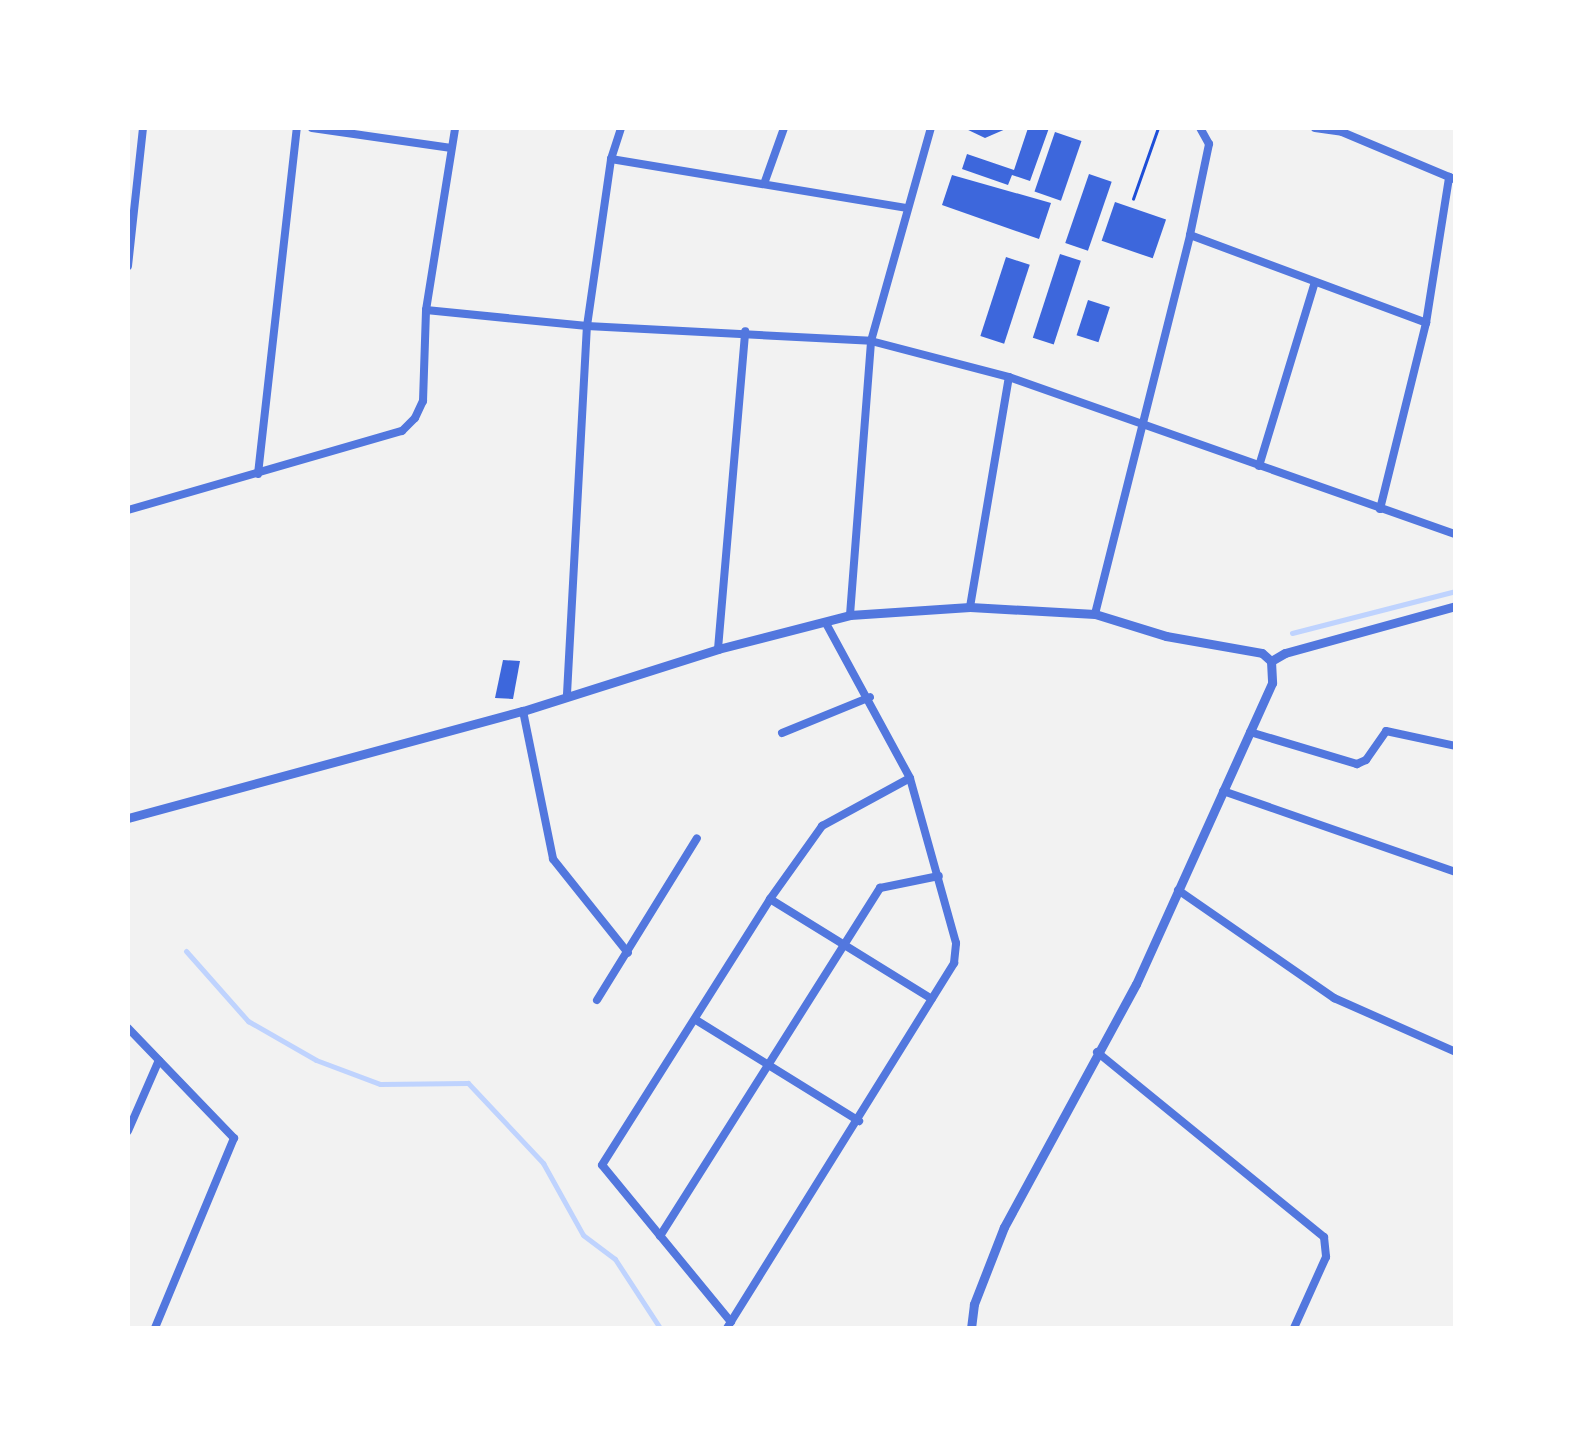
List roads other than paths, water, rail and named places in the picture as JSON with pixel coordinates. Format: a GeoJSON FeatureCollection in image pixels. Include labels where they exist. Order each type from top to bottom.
{"type":"FeatureCollection","features":[{"type":"Feature","properties":{"kind":"street"},"geometry":{"type":"LineString","coordinates":[[128,266],[144,128]]}},
{"type":"Feature","properties":{"kind":"street"},"geometry":{"type":"LineString","coordinates":[[258,474],[297,128]]}},
{"type":"Feature","properties":{"kind":"street"},"geometry":{"type":"LineString","coordinates":[[312,128],[450,148]]}},
{"type":"Feature","properties":{"kind":"street"},"geometry":{"type":"LineString","coordinates":[[128,510],[402,432],[423,401],[426,310],[455,128]]}},
{"type":"Feature","properties":{"kind":"street"},"geometry":{"type":"LineString","coordinates":[[567,694],[587,326],[611,159],[621,128]]}},
{"type":"Feature","properties":{"kind":"street"},"geometry":{"type":"LineString","coordinates":[[764,184],[784,128]]}},
{"type":"Feature","properties":{"kind":"street"},"geometry":{"type":"LineString","coordinates":[[850,615],[871,341],[931,128]]}},
{"type":"Feature","properties":{"kind":"street"},"geometry":{"type":"LineString","coordinates":[[1095,614],[1190,236],[1208,144],[1200,128]]}},
{"type":"Feature","properties":{"kind":"street"},"geometry":{"type":"LineString","coordinates":[[1314,128],[1342,132],[1452,179],[1426,324],[1380,509]]}},
{"type":"Feature","properties":{"kind":"street"},"geometry":{"type":"LineString","coordinates":[[611,159],[906,208]]}},
{"type":"Feature","properties":{"kind":"street"},"geometry":{"type":"LineString","coordinates":[[1190,236],[1426,324]]}},
{"type":"Feature","properties":{"kind":"street"},"geometry":{"type":"LineString","coordinates":[[1259,466],[1315,282]]}},
{"type":"Feature","properties":{"kind":"street"},"geometry":{"type":"LineString","coordinates":[[426,310],[587,326],[745,331],[871,341],[1009,377],[1456,534]]}},
{"type":"Feature","properties":{"kind":"street"},"geometry":{"type":"LineString","coordinates":[[718,650],[745,331]]}},
{"type":"Feature","properties":{"kind":"street"},"geometry":{"type":"LineString","coordinates":[[970,607],[1009,377]]}},
{"type":"Feature","properties":{"kind":"street"},"geometry":{"type":"LineString","coordinates":[[1271,661],[1285,653],[1456,606]]}},
{"type":"Feature","properties":{"kind":"street"},"geometry":{"type":"LineString","coordinates":[[128,818],[523,711],[567,694],[850,615],[970,607],[1095,614],[1166,636],[1248,648],[1271,661]]}},
{"type":"Feature","properties":{"kind":"street"},"geometry":{"type":"LineString","coordinates":[[826,623],[870,697],[910,778],[956,943],[954,963],[860,1121],[729,1325],[602,1164],[770,899],[822,826],[910,778]]}},
{"type":"Feature","properties":{"kind":"street"},"geometry":{"type":"LineString","coordinates":[[971,1328],[974,1304],[1004,1226],[1136,984],[1272,683],[1271,661]]}},
{"type":"Feature","properties":{"kind":"street"},"geometry":{"type":"LineString","coordinates":[[782,733],[870,697]]}},
{"type":"Feature","properties":{"kind":"street"},"geometry":{"type":"LineString","coordinates":[[523,711],[553,859],[628,953]]}},
{"type":"Feature","properties":{"kind":"street"},"geometry":{"type":"LineString","coordinates":[[1250,732],[1358,764],[1366,760],[1386,731],[1456,746]]}},
{"type":"Feature","properties":{"kind":"street"},"geometry":{"type":"LineString","coordinates":[[1223,792],[1456,872]]}},
{"type":"Feature","properties":{"kind":"street"},"geometry":{"type":"LineString","coordinates":[[597,1000],[697,838]]}},
{"type":"Feature","properties":{"kind":"street"},"geometry":{"type":"LineString","coordinates":[[660,1236],[880,888],[939,876]]}},
{"type":"Feature","properties":{"kind":"street"},"geometry":{"type":"LineString","coordinates":[[1178,890],[1334,998],[1456,1052]]}},
{"type":"Feature","properties":{"kind":"street"},"geometry":{"type":"LineString","coordinates":[[770,899],[932,999]]}},
{"type":"Feature","properties":{"kind":"street"},"geometry":{"type":"LineString","coordinates":[[696,1020],[860,1121]]}},
{"type":"Feature","properties":{"kind":"street"},"geometry":{"type":"LineString","coordinates":[[128,1028],[234,1138],[155,1328]]}},
{"type":"Feature","properties":{"kind":"street"},"geometry":{"type":"LineString","coordinates":[[1097,1052],[1324,1237],[1326,1257],[1294,1328]]}},
{"type":"Feature","properties":{"kind":"street"},"geometry":{"type":"LineString","coordinates":[[128,1131],[159,1060]]}},
{"type":"Feature","properties":{"kind":"waterway"},"geometry":{"type":"LineString","coordinates":[[1292,633],[1456,591]]}},
{"type":"Feature","properties":{"kind":"waterway"},"geometry":{"type":"LineString","coordinates":[[186,951],[248,1021],[316,1060],[380,1084],[468,1083],[543,1163],[583,1235],[615,1259],[660,1328]]}}]}
